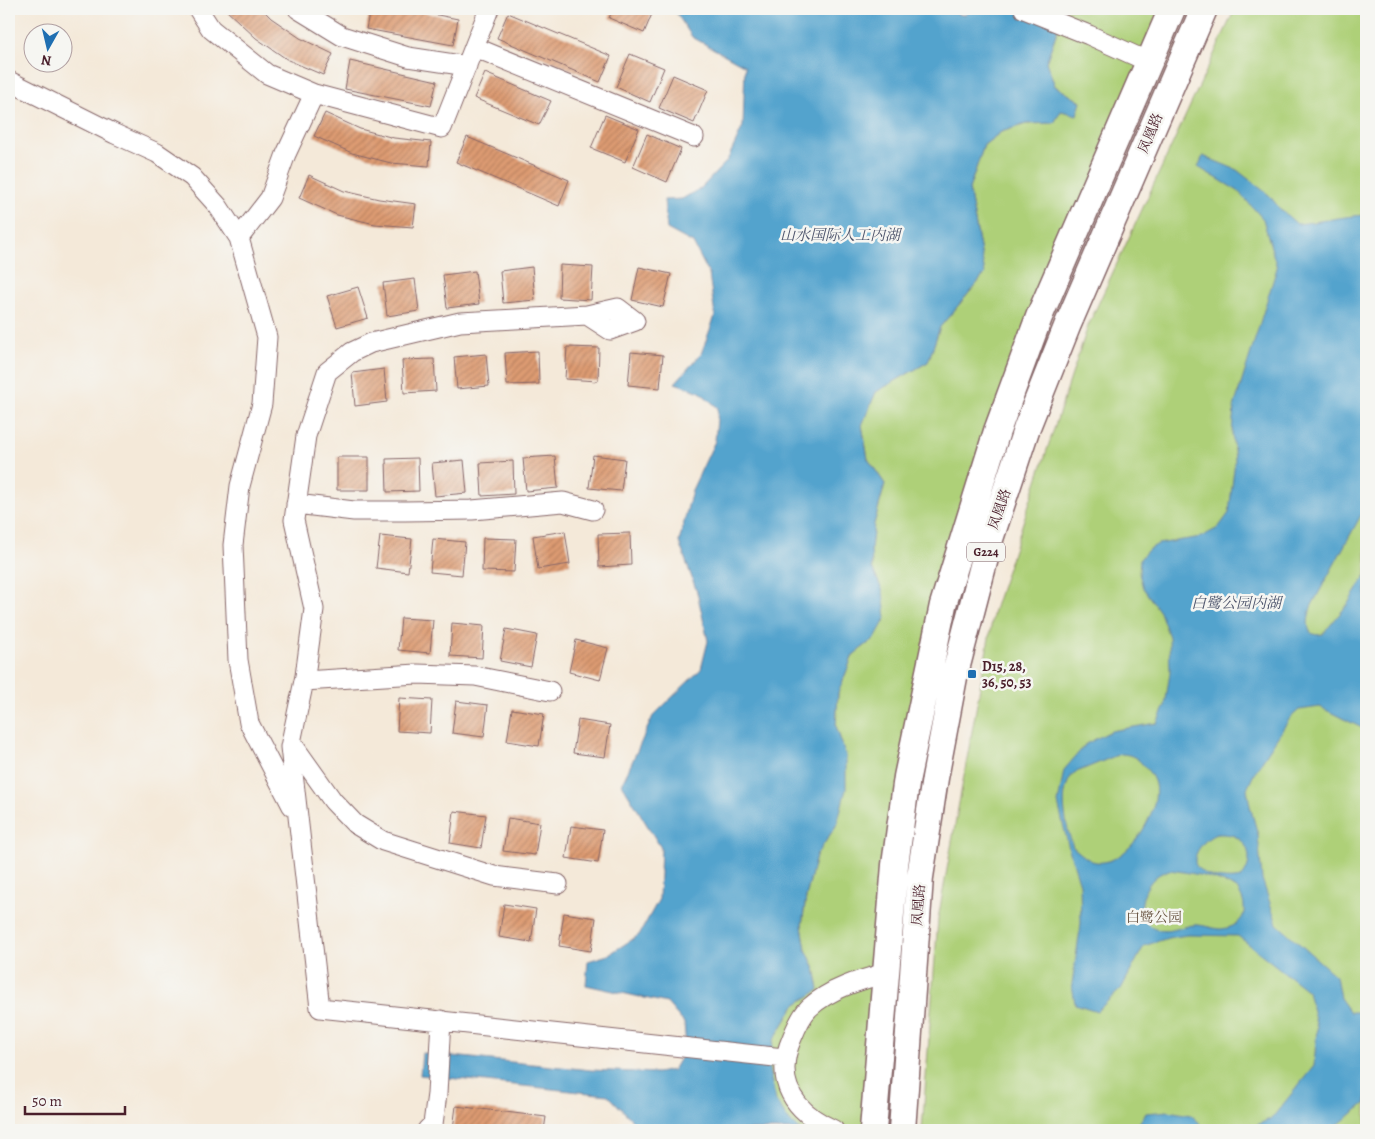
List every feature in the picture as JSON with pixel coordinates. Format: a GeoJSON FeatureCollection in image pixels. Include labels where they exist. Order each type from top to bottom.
{"type":"FeatureCollection","features":[{"type":"Feature","properties":{"kind":"highway","name":"凤凰路"},"geometry":{"type":"LineString","coordinates":[[873,1130],[895,865],[907,777],[943,605],[997,431],[1039,317],[1172,9]]}},
{"type":"Feature","properties":{"kind":"highway","name":"凤凰路"},"geometry":{"type":"LineString","coordinates":[[902,1130],[920,877],[934,778],[954,677],[990,539],[1027,427],[1068,324],[1204,9]]}},
{"type":"Feature","properties":{"kind":"street"},"geometry":{"type":"LineString","coordinates":[[198,9],[211,29],[267,74],[314,94],[442,128],[490,9]]}},
{"type":"Feature","properties":{"kind":"street"},"geometry":{"type":"LineString","coordinates":[[298,9],[342,36],[408,57],[467,66]]}},
{"type":"Feature","properties":{"kind":"street"},"geometry":{"type":"LineString","coordinates":[[1024,9],[1149,62]]}},
{"type":"Feature","properties":{"kind":"street"},"geometry":{"type":"LineString","coordinates":[[474,47],[694,137]]}},
{"type":"Feature","properties":{"kind":"street"},"geometry":{"type":"LineString","coordinates":[[9,80],[115,134],[157,153],[192,177],[218,206],[239,238],[267,337],[262,404],[240,486],[233,545],[238,660],[249,723],[298,816]]}},
{"type":"Feature","properties":{"kind":"street"},"geometry":{"type":"LineString","coordinates":[[239,238],[270,198],[286,154],[314,94]]}},
{"type":"Feature","properties":{"kind":"street"},"geometry":{"type":"LineString","coordinates":[[587,315],[460,322],[372,343],[352,352],[327,372],[306,436],[294,520],[314,609],[304,680],[290,747],[320,1008],[784,1058]]}},
{"type":"Feature","properties":{"kind":"street"},"geometry":{"type":"LineString","coordinates":[[296,504],[354,511],[405,511],[472,510],[563,502],[593,510]]}},
{"type":"Feature","properties":{"kind":"street"},"geometry":{"type":"LineString","coordinates":[[304,680],[417,674],[475,676],[550,691]]}},
{"type":"Feature","properties":{"kind":"street"},"geometry":{"type":"LineString","coordinates":[[291,742],[333,801],[355,824],[383,841],[494,876],[558,884]]}},
{"type":"Feature","properties":{"kind":"street"},"geometry":{"type":"LineString","coordinates":[[834,1130],[813,1119],[799,1106],[791,1095],[785,1072],[784,1058],[796,1028],[808,1009],[837,990],[886,973]]}},
{"type":"Feature","properties":{"kind":"street"},"geometry":{"type":"LineString","coordinates":[[427,1130],[434,1124],[441,1020]]}},
{"type":"Feature","properties":{"kind":"green space"},"geometry":{"type":"Polygon","coordinates":[[[1065,9],[1164,9],[937,600],[864,1130],[800,1130],[789,1121],[776,1102],[769,1070],[773,1041],[795,1005],[819,990],[815,968],[806,950],[802,925],[806,897],[816,856],[837,824],[846,756],[836,726],[838,693],[853,655],[875,638],[883,592],[872,568],[871,548],[874,524],[885,484],[868,459],[862,425],[876,392],[928,362],[940,327],[985,274],[969,189],[984,145],[1001,132],[1026,124],[1054,123],[1061,110],[1077,114],[1081,102],[1055,86],[1046,62],[1065,9]]]}},
{"type":"Feature","properties":{"kind":"green space","name":"白鹭公园"},"geometry":{"type":"Polygon","coordinates":[[[1235,9],[1366,9],[1366,1130],[922,1130],[938,919],[994,610],[1088,326],[1235,9]]]}},
{"type":"Feature","properties":{"kind":"water","name":"山水国际人工内湖"},"geometry":{"type":"Polygon","coordinates":[[[677,9],[861,9],[866,13],[873,14],[918,9],[952,9],[958,14],[965,15],[970,9],[1065,9],[1046,62],[1055,86],[1081,102],[1077,115],[1061,111],[1054,123],[1026,124],[1001,132],[984,145],[969,189],[985,274],[940,327],[928,362],[876,392],[862,425],[868,459],[885,484],[874,524],[871,548],[872,568],[883,592],[886,618],[875,638],[853,655],[838,693],[836,726],[846,756],[846,789],[837,824],[816,856],[806,897],[802,925],[806,950],[815,968],[819,990],[795,1005],[773,1041],[769,1070],[776,1101],[789,1121],[800,1130],[631,1130],[633,1121],[608,1095],[420,1075],[422,1053],[591,1070],[657,1073],[673,1070],[686,1048],[684,1023],[667,1003],[586,985],[588,961],[608,955],[639,935],[659,899],[661,848],[622,784],[653,716],[701,669],[708,641],[697,592],[679,542],[692,490],[715,441],[718,408],[700,392],[675,383],[701,354],[715,316],[709,274],[693,243],[667,229],[664,200],[682,199],[701,188],[727,161],[743,126],[745,66],[692,37],[677,14],[677,9]]]}},
{"type":"Feature","properties":{"kind":"water","name":"白鹭公园内湖"},"geometry":{"type":"Polygon","coordinates":[[[1203,156],[1237,170],[1269,195],[1280,209],[1297,224],[1366,215],[1366,506],[1311,607],[1308,626],[1312,633],[1317,635],[1323,634],[1347,605],[1366,575],[1366,730],[1320,707],[1299,710],[1290,718],[1255,772],[1247,789],[1258,835],[1262,879],[1277,924],[1336,976],[1340,998],[1350,1012],[1366,1012],[1366,1103],[1331,1130],[1246,1130],[1272,1118],[1314,1066],[1317,1028],[1308,991],[1238,936],[1187,935],[1168,938],[1144,946],[1121,989],[1097,1011],[1075,1004],[1072,984],[1081,923],[1080,884],[1058,803],[1064,770],[1086,744],[1111,731],[1157,723],[1165,706],[1170,672],[1169,637],[1160,612],[1143,588],[1139,573],[1140,559],[1148,550],[1158,544],[1201,537],[1218,528],[1229,513],[1235,460],[1232,433],[1234,407],[1277,268],[1263,219],[1238,191],[1198,167],[1203,156]],[[1120,754],[1074,773],[1066,789],[1064,809],[1073,847],[1092,861],[1105,862],[1117,857],[1129,848],[1140,835],[1148,821],[1153,806],[1156,793],[1151,774],[1136,758],[1120,754]],[[1214,835],[1204,842],[1197,852],[1195,862],[1197,867],[1211,877],[1241,878],[1248,867],[1249,861],[1249,855],[1244,844],[1232,835],[1214,835]],[[1169,870],[1158,875],[1147,888],[1142,901],[1142,914],[1149,925],[1155,929],[1169,930],[1196,925],[1224,929],[1233,926],[1243,916],[1243,902],[1237,889],[1204,876],[1169,870]]]}},
{"type":"Feature","properties":{"kind":"water"},"geometry":{"type":"Polygon","coordinates":[[[1168,1111],[1191,1115],[1207,1130],[1136,1130],[1146,1113],[1168,1111]]]}},
{"type":"Feature","properties":{"kind":"building"},"geometry":{"type":"Polygon","coordinates":[[[225,9],[262,9],[271,18],[300,38],[333,54],[323,75],[288,60],[256,38],[225,9]]]}},
{"type":"Feature","properties":{"kind":"building"},"geometry":{"type":"Polygon","coordinates":[[[370,9],[407,9],[458,19],[453,45],[366,29],[370,9]]]}},
{"type":"Feature","properties":{"kind":"building"},"geometry":{"type":"Polygon","coordinates":[[[613,9],[654,9],[644,33],[609,18],[613,9]]]}},
{"type":"Feature","properties":{"kind":"building"},"geometry":{"type":"Polygon","coordinates":[[[508,13],[611,56],[600,82],[497,38],[508,13]]]}},
{"type":"Feature","properties":{"kind":"building"},"geometry":{"type":"Polygon","coordinates":[[[630,54],[664,68],[650,102],[616,87],[630,54]]]}},
{"type":"Feature","properties":{"kind":"building"},"geometry":{"type":"Polygon","coordinates":[[[350,61],[437,81],[431,106],[345,89],[350,61]]]}},
{"type":"Feature","properties":{"kind":"building"},"geometry":{"type":"Polygon","coordinates":[[[485,73],[551,101],[539,125],[474,98],[485,73]]]}},
{"type":"Feature","properties":{"kind":"building"},"geometry":{"type":"Polygon","coordinates":[[[673,75],[708,90],[694,123],[659,108],[673,75]]]}},
{"type":"Feature","properties":{"kind":"building"},"geometry":{"type":"Polygon","coordinates":[[[325,113],[360,129],[394,138],[431,142],[429,166],[391,163],[352,153],[314,136],[325,113]]]}},
{"type":"Feature","properties":{"kind":"building"},"geometry":{"type":"Polygon","coordinates":[[[605,115],[639,129],[625,162],[591,148],[605,115]]]}},
{"type":"Feature","properties":{"kind":"building"},"geometry":{"type":"Polygon","coordinates":[[[647,134],[681,149],[667,182],[633,167],[647,134]]]}},
{"type":"Feature","properties":{"kind":"building"},"geometry":{"type":"Polygon","coordinates":[[[467,137],[569,180],[559,206],[456,162],[467,137]]]}},
{"type":"Feature","properties":{"kind":"building"},"geometry":{"type":"Polygon","coordinates":[[[309,175],[344,191],[379,199],[416,204],[413,227],[375,224],[337,215],[299,198],[309,175]]]}},
{"type":"Feature","properties":{"kind":"building"},"geometry":{"type":"Polygon","coordinates":[[[560,265],[593,267],[591,300],[559,298],[560,265]]]}},
{"type":"Feature","properties":{"kind":"building"},"geometry":{"type":"Polygon","coordinates":[[[532,267],[535,300],[503,303],[500,271],[532,267]]]}},
{"type":"Feature","properties":{"kind":"building"},"geometry":{"type":"Polygon","coordinates":[[[639,267],[671,274],[663,307],[632,300],[639,267]]]}},
{"type":"Feature","properties":{"kind":"building"},"geometry":{"type":"Polygon","coordinates":[[[475,271],[479,304],[447,308],[443,275],[475,271]]]}},
{"type":"Feature","properties":{"kind":"building"},"geometry":{"type":"Polygon","coordinates":[[[415,279],[419,311],[387,316],[383,283],[415,279]]]}},
{"type":"Feature","properties":{"kind":"building"},"geometry":{"type":"Polygon","coordinates":[[[358,287],[368,318],[337,327],[327,296],[358,287]]]}},
{"type":"Feature","properties":{"kind":"building"},"geometry":{"type":"Polygon","coordinates":[[[567,347],[599,348],[598,381],[565,379],[567,347]]]}},
{"type":"Feature","properties":{"kind":"building"},"geometry":{"type":"Polygon","coordinates":[[[538,351],[539,384],[507,385],[505,353],[538,351]]]}},
{"type":"Feature","properties":{"kind":"building"},"geometry":{"type":"Polygon","coordinates":[[[631,352],[663,355],[660,388],[628,385],[631,352]]]}},
{"type":"Feature","properties":{"kind":"building"},"geometry":{"type":"Polygon","coordinates":[[[486,354],[489,386],[457,389],[454,357],[486,354]]]}},
{"type":"Feature","properties":{"kind":"building"},"geometry":{"type":"Polygon","coordinates":[[[434,359],[436,391],[404,393],[402,360],[434,359]]]}},
{"type":"Feature","properties":{"kind":"building"},"geometry":{"type":"Polygon","coordinates":[[[384,369],[387,402],[355,406],[352,373],[384,369]]]}},
{"type":"Feature","properties":{"kind":"building"},"geometry":{"type":"Polygon","coordinates":[[[593,455],[625,459],[621,491],[589,488],[593,455]]]}},
{"type":"Feature","properties":{"kind":"building"},"geometry":{"type":"Polygon","coordinates":[[[555,456],[558,488],[526,491],[523,458],[555,456]]]}},
{"type":"Feature","properties":{"kind":"building"},"geometry":{"type":"Polygon","coordinates":[[[337,457],[369,457],[369,490],[337,490],[337,457]]]}},
{"type":"Feature","properties":{"kind":"building"},"geometry":{"type":"Polygon","coordinates":[[[418,458],[419,491],[387,492],[386,459],[418,458]]]}},
{"type":"Feature","properties":{"kind":"building"},"geometry":{"type":"Polygon","coordinates":[[[464,460],[467,493],[435,496],[432,463],[464,460]]]}},
{"type":"Feature","properties":{"kind":"building"},"geometry":{"type":"Polygon","coordinates":[[[513,461],[514,494],[482,496],[480,463],[513,461]]]}},
{"type":"Feature","properties":{"kind":"building"},"geometry":{"type":"Polygon","coordinates":[[[565,531],[570,564],[538,569],[533,536],[565,531]]]}},
{"type":"Feature","properties":{"kind":"building"},"geometry":{"type":"Polygon","coordinates":[[[630,533],[631,565],[599,567],[598,534],[630,533]]]}},
{"type":"Feature","properties":{"kind":"building"},"geometry":{"type":"Polygon","coordinates":[[[380,536],[412,539],[408,572],[376,568],[380,536]]]}},
{"type":"Feature","properties":{"kind":"building"},"geometry":{"type":"Polygon","coordinates":[[[483,538],[516,539],[514,572],[482,571],[483,538]]]}},
{"type":"Feature","properties":{"kind":"building"},"geometry":{"type":"Polygon","coordinates":[[[433,539],[465,542],[462,575],[430,572],[433,539]]]}},
{"type":"Feature","properties":{"kind":"building"},"geometry":{"type":"Polygon","coordinates":[[[401,618],[433,620],[430,653],[398,650],[401,618]]]}},
{"type":"Feature","properties":{"kind":"building"},"geometry":{"type":"Polygon","coordinates":[[[452,623],[484,626],[482,658],[450,656],[452,623]]]}},
{"type":"Feature","properties":{"kind":"building"},"geometry":{"type":"Polygon","coordinates":[[[506,629],[537,635],[531,667],[500,661],[506,629]]]}},
{"type":"Feature","properties":{"kind":"building"},"geometry":{"type":"Polygon","coordinates":[[[576,640],[608,648],[600,680],[569,672],[576,640]]]}},
{"type":"Feature","properties":{"kind":"building"},"geometry":{"type":"Polygon","coordinates":[[[399,698],[432,700],[430,733],[397,731],[399,698]]]}},
{"type":"Feature","properties":{"kind":"building"},"geometry":{"type":"Polygon","coordinates":[[[456,701],[488,705],[484,737],[452,733],[456,701]]]}},
{"type":"Feature","properties":{"kind":"building"},"geometry":{"type":"Polygon","coordinates":[[[512,709],[544,714],[539,746],[507,741],[512,709]]]}},
{"type":"Feature","properties":{"kind":"building"},"geometry":{"type":"Polygon","coordinates":[[[578,720],[610,725],[605,757],[573,753],[578,720]]]}},
{"type":"Feature","properties":{"kind":"building"},"geometry":{"type":"Polygon","coordinates":[[[454,811],[486,815],[481,848],[450,843],[454,811]]]}},
{"type":"Feature","properties":{"kind":"building"},"geometry":{"type":"Polygon","coordinates":[[[508,818],[540,823],[535,855],[503,851],[508,818]]]}},
{"type":"Feature","properties":{"kind":"building"},"geometry":{"type":"Polygon","coordinates":[[[571,826],[603,830],[598,863],[566,858],[571,826]]]}},
{"type":"Feature","properties":{"kind":"building"},"geometry":{"type":"Polygon","coordinates":[[[504,904],[536,909],[531,942],[499,937],[504,904]]]}},
{"type":"Feature","properties":{"kind":"building"},"geometry":{"type":"Polygon","coordinates":[[[564,913],[596,918],[591,951],[559,946],[564,913]]]}},
{"type":"Feature","properties":{"kind":"building"},"geometry":{"type":"Polygon","coordinates":[[[456,1106],[546,1117],[544,1130],[453,1129],[456,1106]]]}},
{"type":"Feature","properties":{"kind":"place","name":"D15, 28, 36, 50, 53"},"geometry":{"type":"Point","coordinates":[972,674]}}]}
